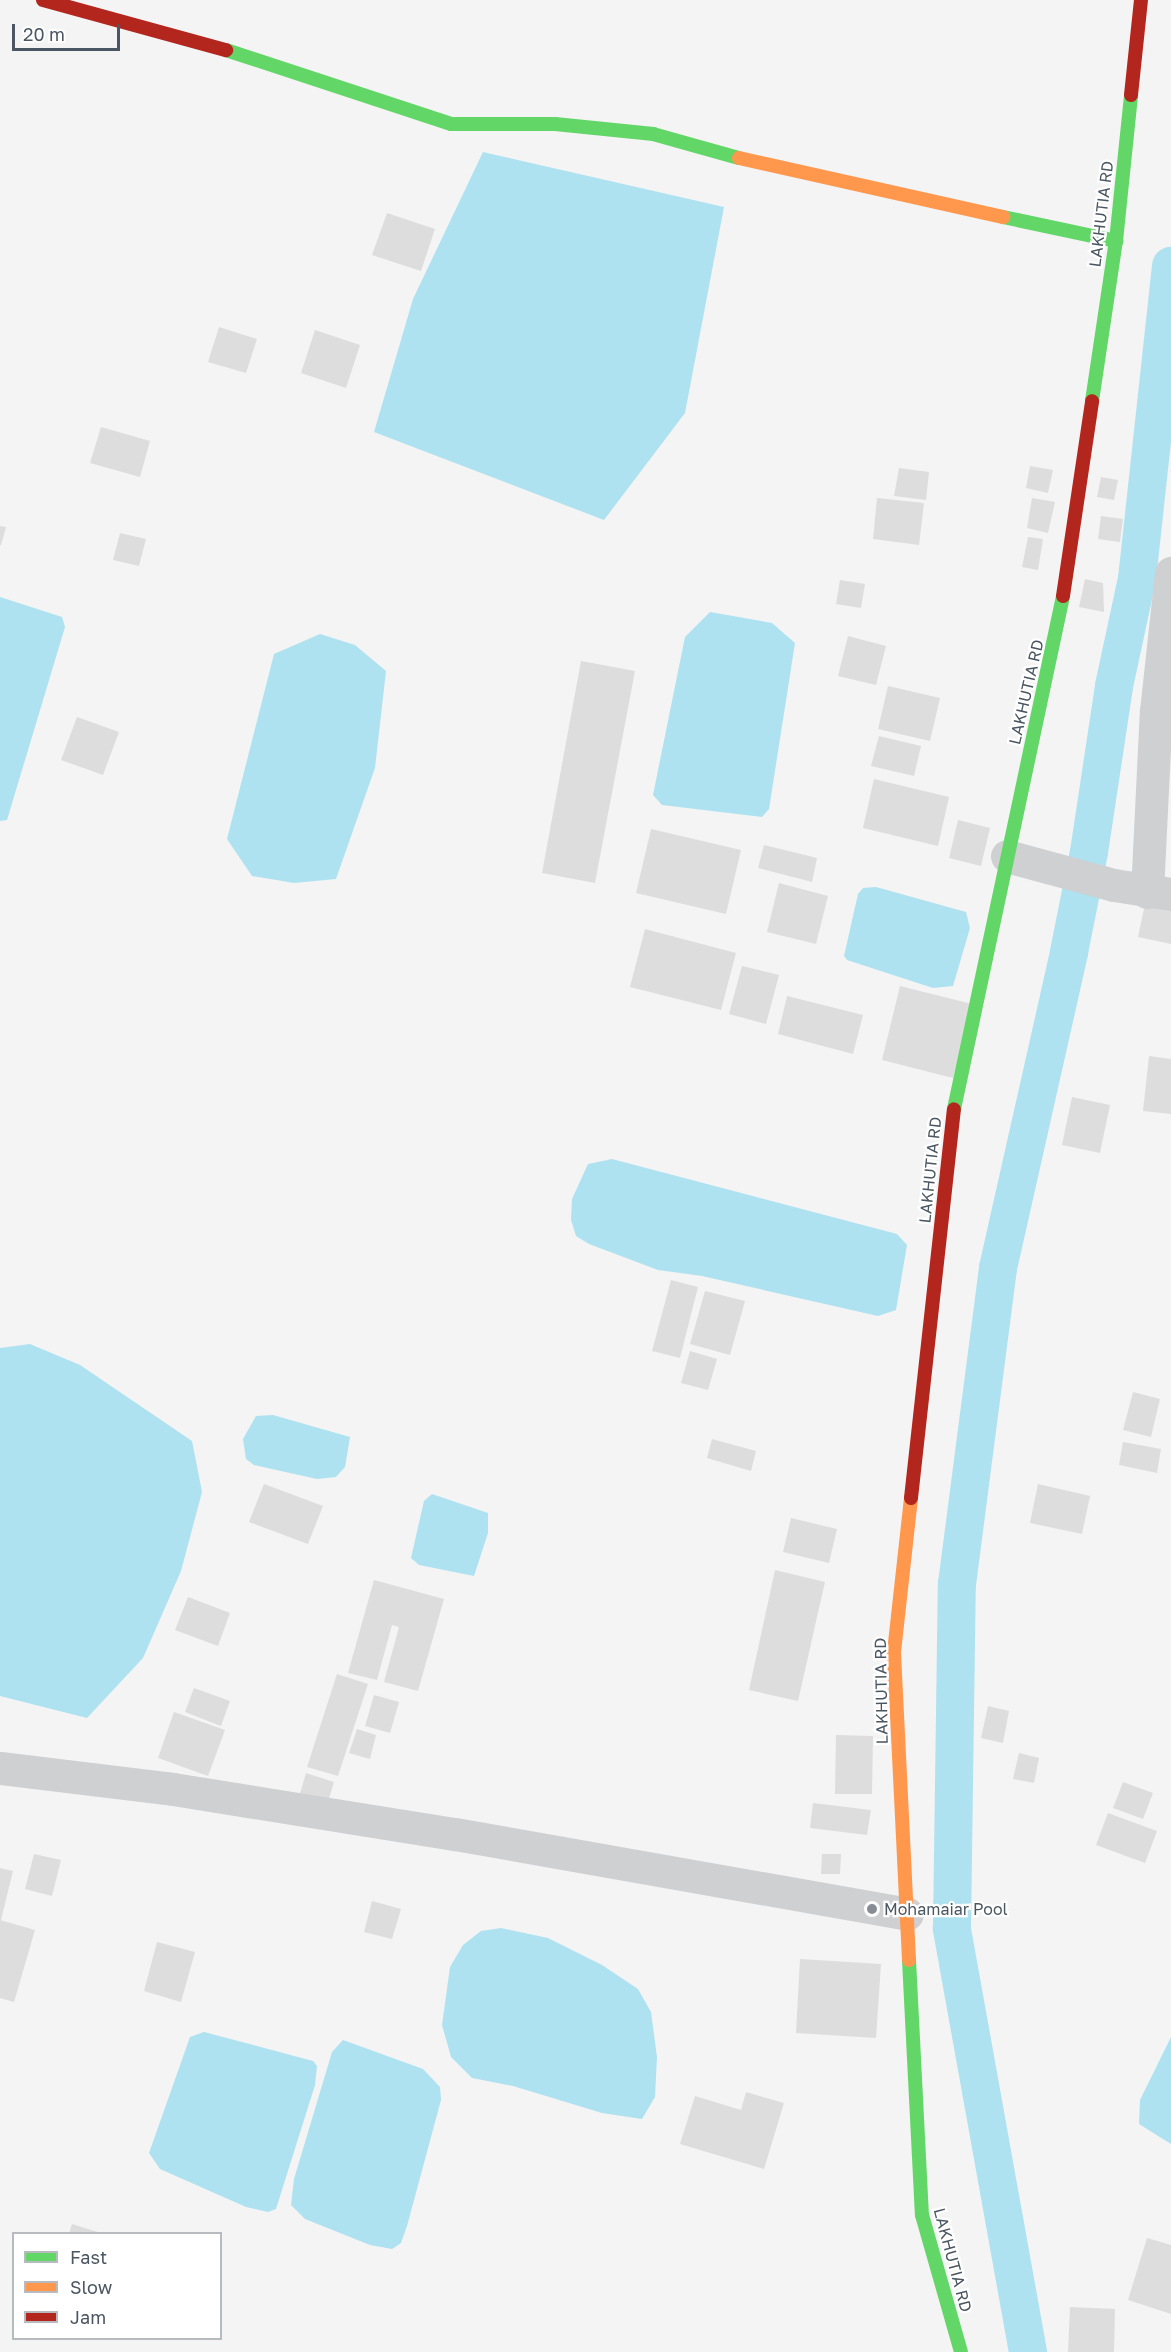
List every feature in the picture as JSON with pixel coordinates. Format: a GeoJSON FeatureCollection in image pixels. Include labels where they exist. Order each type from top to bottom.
{"type":"FeatureCollection","features":[{"type":"Feature","properties":{"kind":"street"},"geometry":{"type":"LineString","coordinates":[[43,0],[246,56],[369,100],[451,124],[555,124],[653,134],[788,172],[1116,241]]}},
{"type":"Feature","properties":{"kind":"street","name":"LAKHUTIA RD"},"geometry":{"type":"LineString","coordinates":[[961,2352],[922,2215],[894,1652],[954,1107],[1058,628],[1116,241],[1141,0]]}},
{"type":"Feature","properties":{"kind":"street"},"geometry":{"type":"LineString","coordinates":[[1007,856],[1114,885],[1159,893],[1156,711],[1171,573]]}},
{"type":"Feature","properties":{"kind":"street"},"geometry":{"type":"LineString","coordinates":[[0,1768],[173,1789],[444,1832],[907,1914]]}},
{"type":"Feature","properties":{"kind":"water"},"geometry":{"type":"Polygon","coordinates":[[[483,152],[724,207],[685,413],[604,520],[374,432],[413,299],[483,152]]]}},
{"type":"Feature","properties":{"kind":"water"},"geometry":{"type":"Polygon","coordinates":[[[0,597],[62,617],[65,627],[7,820],[0,821],[0,597]]]}},
{"type":"Feature","properties":{"kind":"water"},"geometry":{"type":"Polygon","coordinates":[[[710,612],[772,623],[795,643],[769,809],[762,817],[662,805],[653,795],[685,637],[710,612]]]}},
{"type":"Feature","properties":{"kind":"water"},"geometry":{"type":"Polygon","coordinates":[[[320,634],[355,645],[386,671],[375,768],[336,879],[294,883],[252,876],[227,839],[274,654],[320,634]]]}},
{"type":"Feature","properties":{"kind":"water"},"geometry":{"type":"Polygon","coordinates":[[[876,887],[966,912],[970,928],[953,986],[933,988],[847,960],[844,956],[858,894],[863,888],[876,887]]]}},
{"type":"Feature","properties":{"kind":"water"},"geometry":{"type":"Polygon","coordinates":[[[612,1159],[897,1234],[907,1245],[896,1310],[878,1316],[702,1276],[658,1270],[589,1244],[576,1236],[571,1220],[572,1199],[588,1164],[612,1159]]]}},
{"type":"Feature","properties":{"kind":"water"},"geometry":{"type":"Polygon","coordinates":[[[30,1344],[80,1365],[192,1441],[202,1492],[181,1571],[143,1658],[87,1718],[0,1696],[0,1348],[30,1344]]]}},
{"type":"Feature","properties":{"kind":"water"},"geometry":{"type":"Polygon","coordinates":[[[273,1415],[350,1437],[345,1467],[336,1477],[317,1479],[254,1465],[246,1459],[243,1439],[256,1416],[273,1415]]]}},
{"type":"Feature","properties":{"kind":"water"},"geometry":{"type":"Polygon","coordinates":[[[432,1494],[488,1513],[488,1533],[474,1576],[419,1565],[411,1558],[424,1501],[432,1494]]]}},
{"type":"Feature","properties":{"kind":"water"},"geometry":{"type":"Polygon","coordinates":[[[501,1928],[548,1938],[602,1965],[638,1989],[651,2012],[657,2057],[655,2097],[642,2119],[602,2113],[513,2086],[472,2078],[451,2057],[442,2025],[450,1967],[463,1945],[481,1931],[501,1928]]]}},
{"type":"Feature","properties":{"kind":"water"},"geometry":{"type":"Polygon","coordinates":[[[204,2032],[313,2061],[317,2066],[315,2085],[276,2209],[268,2212],[246,2207],[160,2169],[149,2153],[190,2037],[204,2032]]]}},
{"type":"Feature","properties":{"kind":"water"},"geometry":{"type":"Polygon","coordinates":[[[1171,2037],[1171,2144],[1139,2124],[1140,2100],[1171,2037]]]}},
{"type":"Feature","properties":{"kind":"water"},"geometry":{"type":"Polygon","coordinates":[[[343,2040],[423,2069],[440,2087],[441,2100],[407,2226],[401,2243],[392,2249],[370,2245],[305,2219],[291,2205],[294,2179],[332,2052],[343,2040]]]}},
{"type":"Feature","properties":{"kind":"building"},"geometry":{"type":"Polygon","coordinates":[[[387,213],[435,229],[421,271],[372,255],[387,213]]]}},
{"type":"Feature","properties":{"kind":"building"},"geometry":{"type":"Polygon","coordinates":[[[219,327],[257,339],[246,373],[208,362],[219,327]]]}},
{"type":"Feature","properties":{"kind":"building"},"geometry":{"type":"Polygon","coordinates":[[[315,330],[360,345],[346,388],[301,373],[315,330]]]}},
{"type":"Feature","properties":{"kind":"building"},"geometry":{"type":"Polygon","coordinates":[[[101,427],[150,441],[140,477],[90,463],[101,427]]]}},
{"type":"Feature","properties":{"kind":"building"},"geometry":{"type":"Polygon","coordinates":[[[1030,466],[1053,470],[1048,493],[1026,488],[1030,466]]]}},
{"type":"Feature","properties":{"kind":"building"},"geometry":{"type":"Polygon","coordinates":[[[899,468],[929,472],[926,500],[894,496],[899,468]]]}},
{"type":"Feature","properties":{"kind":"building"},"geometry":{"type":"Polygon","coordinates":[[[1101,477],[1118,480],[1114,500],[1097,497],[1101,477]]]}},
{"type":"Feature","properties":{"kind":"building"},"geometry":{"type":"Polygon","coordinates":[[[877,498],[924,503],[919,545],[873,539],[877,498]]]}},
{"type":"Feature","properties":{"kind":"building"},"geometry":{"type":"Polygon","coordinates":[[[1032,498],[1055,502],[1048,533],[1027,528],[1032,498]]]}},
{"type":"Feature","properties":{"kind":"building"},"geometry":{"type":"Polygon","coordinates":[[[1101,516],[1123,519],[1120,542],[1098,539],[1101,516]]]}},
{"type":"Feature","properties":{"kind":"building"},"geometry":{"type":"Polygon","coordinates":[[[0,526],[6,527],[1,545],[0,545],[0,526]]]}},
{"type":"Feature","properties":{"kind":"building"},"geometry":{"type":"Polygon","coordinates":[[[120,533],[146,539],[139,566],[113,560],[120,533]]]}},
{"type":"Feature","properties":{"kind":"building"},"geometry":{"type":"Polygon","coordinates":[[[1028,537],[1043,539],[1038,570],[1022,567],[1028,537]]]}},
{"type":"Feature","properties":{"kind":"building"},"geometry":{"type":"Polygon","coordinates":[[[1085,579],[1103,583],[1104,612],[1079,607],[1085,579]]]}},
{"type":"Feature","properties":{"kind":"building"},"geometry":{"type":"Polygon","coordinates":[[[840,580],[865,584],[861,608],[836,604],[840,580]]]}},
{"type":"Feature","properties":{"kind":"building"},"geometry":{"type":"Polygon","coordinates":[[[848,636],[886,646],[876,685],[838,676],[848,636]]]}},
{"type":"Feature","properties":{"kind":"building"},"geometry":{"type":"Polygon","coordinates":[[[581,661],[635,671],[595,883],[542,873],[581,661]]]}},
{"type":"Feature","properties":{"kind":"building"},"geometry":{"type":"Polygon","coordinates":[[[888,686],[940,698],[930,741],[878,729],[888,686]]]}},
{"type":"Feature","properties":{"kind":"building"},"geometry":{"type":"Polygon","coordinates":[[[77,717],[119,732],[103,775],[61,760],[77,717]]]}},
{"type":"Feature","properties":{"kind":"building"},"geometry":{"type":"Polygon","coordinates":[[[879,736],[921,746],[914,776],[871,766],[879,736]]]}},
{"type":"Feature","properties":{"kind":"building"},"geometry":{"type":"Polygon","coordinates":[[[874,779],[949,797],[938,846],[863,828],[874,779]]]}},
{"type":"Feature","properties":{"kind":"building"},"geometry":{"type":"Polygon","coordinates":[[[958,820],[990,828],[981,866],[949,858],[958,820]]]}},
{"type":"Feature","properties":{"kind":"building"},"geometry":{"type":"Polygon","coordinates":[[[651,829],[741,850],[726,914],[636,893],[651,829]]]}},
{"type":"Feature","properties":{"kind":"building"},"geometry":{"type":"Polygon","coordinates":[[[764,845],[817,858],[812,882],[758,868],[764,845]]]}},
{"type":"Feature","properties":{"kind":"building"},"geometry":{"type":"Polygon","coordinates":[[[779,883],[828,896],[816,944],[767,932],[779,883]]]}},
{"type":"Feature","properties":{"kind":"building"},"geometry":{"type":"Polygon","coordinates":[[[1145,904],[1171,910],[1171,944],[1138,937],[1145,904]]]}},
{"type":"Feature","properties":{"kind":"building"},"geometry":{"type":"Polygon","coordinates":[[[645,929],[736,953],[721,1010],[630,987],[645,929]]]}},
{"type":"Feature","properties":{"kind":"building"},"geometry":{"type":"Polygon","coordinates":[[[742,966],[779,975],[766,1024],[729,1014],[742,966]]]}},
{"type":"Feature","properties":{"kind":"building"},"geometry":{"type":"Polygon","coordinates":[[[900,986],[972,1004],[953,1078],[882,1060],[900,986]]]}},
{"type":"Feature","properties":{"kind":"building"},"geometry":{"type":"Polygon","coordinates":[[[787,996],[863,1015],[853,1054],[778,1034],[787,996]]]}},
{"type":"Feature","properties":{"kind":"building"},"geometry":{"type":"Polygon","coordinates":[[[1149,1056],[1171,1059],[1171,1114],[1143,1111],[1149,1056]]]}},
{"type":"Feature","properties":{"kind":"building"},"geometry":{"type":"Polygon","coordinates":[[[1072,1097],[1110,1105],[1100,1153],[1062,1145],[1072,1097]]]}},
{"type":"Feature","properties":{"kind":"building"},"geometry":{"type":"Polygon","coordinates":[[[671,1280],[698,1287],[680,1358],[652,1351],[671,1280]]]}},
{"type":"Feature","properties":{"kind":"building"},"geometry":{"type":"Polygon","coordinates":[[[705,1291],[745,1301],[730,1355],[690,1344],[705,1291]]]}},
{"type":"Feature","properties":{"kind":"building"},"geometry":{"type":"Polygon","coordinates":[[[690,1351],[717,1359],[708,1390],[681,1383],[690,1351]]]}},
{"type":"Feature","properties":{"kind":"building"},"geometry":{"type":"Polygon","coordinates":[[[1133,1392],[1160,1399],[1151,1437],[1123,1430],[1133,1392]]]}},
{"type":"Feature","properties":{"kind":"building"},"geometry":{"type":"Polygon","coordinates":[[[712,1439],[756,1451],[751,1471],[707,1458],[712,1439]]]}},
{"type":"Feature","properties":{"kind":"building"},"geometry":{"type":"Polygon","coordinates":[[[1123,1442],[1161,1449],[1157,1473],[1119,1465],[1123,1442]]]}},
{"type":"Feature","properties":{"kind":"building"},"geometry":{"type":"Polygon","coordinates":[[[264,1484],[323,1506],[308,1544],[249,1522],[264,1484]]]}},
{"type":"Feature","properties":{"kind":"building"},"geometry":{"type":"Polygon","coordinates":[[[1038,1484],[1090,1496],[1082,1534],[1030,1523],[1038,1484]]]}},
{"type":"Feature","properties":{"kind":"building"},"geometry":{"type":"Polygon","coordinates":[[[791,1518],[837,1529],[829,1563],[783,1552],[791,1518]]]}},
{"type":"Feature","properties":{"kind":"building"},"geometry":{"type":"Polygon","coordinates":[[[775,1570],[825,1582],[798,1701],[749,1690],[775,1570]]]}},
{"type":"Feature","properties":{"kind":"building"},"geometry":{"type":"Polygon","coordinates":[[[374,1580],[444,1599],[418,1691],[384,1682],[399,1627],[392,1625],[377,1680],[348,1673],[374,1580]]]}},
{"type":"Feature","properties":{"kind":"building"},"geometry":{"type":"Polygon","coordinates":[[[188,1597],[230,1613],[218,1646],[175,1630],[188,1597]]]}},
{"type":"Feature","properties":{"kind":"building"},"geometry":{"type":"Polygon","coordinates":[[[337,1674],[368,1684],[338,1776],[307,1767],[337,1674]]]}},
{"type":"Feature","properties":{"kind":"building"},"geometry":{"type":"Polygon","coordinates":[[[194,1688],[230,1701],[221,1726],[185,1712],[194,1688]]]}},
{"type":"Feature","properties":{"kind":"building"},"geometry":{"type":"Polygon","coordinates":[[[374,1695],[399,1702],[390,1733],[365,1726],[374,1695]]]}},
{"type":"Feature","properties":{"kind":"building"},"geometry":{"type":"Polygon","coordinates":[[[988,1706],[1009,1711],[1003,1743],[981,1738],[988,1706]]]}},
{"type":"Feature","properties":{"kind":"building"},"geometry":{"type":"Polygon","coordinates":[[[174,1712],[225,1730],[208,1776],[158,1758],[174,1712]]]}},
{"type":"Feature","properties":{"kind":"building"},"geometry":{"type":"Polygon","coordinates":[[[357,1729],[376,1735],[370,1759],[349,1753],[357,1729]]]}},
{"type":"Feature","properties":{"kind":"building"},"geometry":{"type":"Polygon","coordinates":[[[836,1735],[873,1736],[872,1794],[835,1794],[836,1735]]]}},
{"type":"Feature","properties":{"kind":"building"},"geometry":{"type":"Polygon","coordinates":[[[1019,1753],[1039,1758],[1034,1783],[1013,1779],[1019,1753]]]}},
{"type":"Feature","properties":{"kind":"building"},"geometry":{"type":"Polygon","coordinates":[[[306,1773],[334,1782],[327,1805],[299,1797],[306,1773]]]}},
{"type":"Feature","properties":{"kind":"building"},"geometry":{"type":"Polygon","coordinates":[[[1123,1782],[1153,1793],[1143,1819],[1113,1808],[1123,1782]]]}},
{"type":"Feature","properties":{"kind":"building"},"geometry":{"type":"Polygon","coordinates":[[[813,1803],[871,1810],[867,1835],[810,1828],[813,1803]]]}},
{"type":"Feature","properties":{"kind":"building"},"geometry":{"type":"Polygon","coordinates":[[[1108,1813],[1157,1831],[1145,1863],[1096,1845],[1108,1813]]]}},
{"type":"Feature","properties":{"kind":"building"},"geometry":{"type":"Polygon","coordinates":[[[34,1854],[61,1860],[52,1896],[25,1889],[34,1854]]]}},
{"type":"Feature","properties":{"kind":"building"},"geometry":{"type":"Polygon","coordinates":[[[822,1854],[841,1854],[840,1874],[821,1874],[822,1854]]]}},
{"type":"Feature","properties":{"kind":"building"},"geometry":{"type":"Polygon","coordinates":[[[0,1868],[13,1871],[1,1920],[0,1920],[0,1868]]]}},
{"type":"Feature","properties":{"kind":"building"},"geometry":{"type":"Polygon","coordinates":[[[372,1901],[401,1909],[392,1939],[364,1932],[372,1901]]]}},
{"type":"Feature","properties":{"kind":"building"},"geometry":{"type":"Polygon","coordinates":[[[0,1920],[35,1930],[14,2002],[0,1998],[0,1920]]]}},
{"type":"Feature","properties":{"kind":"building"},"geometry":{"type":"Polygon","coordinates":[[[157,1942],[195,1952],[181,2002],[144,1991],[157,1942]]]}},
{"type":"Feature","properties":{"kind":"building"},"geometry":{"type":"Polygon","coordinates":[[[800,1959],[881,1964],[876,2038],[796,2033],[800,1959]]]}},
{"type":"Feature","properties":{"kind":"building"},"geometry":{"type":"Polygon","coordinates":[[[746,2092],[784,2103],[764,2169],[680,2144],[695,2096],[741,2110],[746,2092]]]}},
{"type":"Feature","properties":{"kind":"building"},"geometry":{"type":"Polygon","coordinates":[[[72,2224],[98,2232],[70,2232],[72,2224]]]}},
{"type":"Feature","properties":{"kind":"building"},"geometry":{"type":"Polygon","coordinates":[[[1147,2238],[1171,2245],[1171,2314],[1128,2300],[1147,2238]]]}},
{"type":"Feature","properties":{"kind":"building"},"geometry":{"type":"Polygon","coordinates":[[[1070,2307],[1115,2309],[1114,2352],[1068,2352],[1070,2307]]]}},
{"type":"Feature","properties":{"kind":"waterway"},"geometry":{"type":"LineString","coordinates":[[1028,2352],[952,1928],[957,1584],[998,1268],[1069,952],[1089,852],[1114,686],[1137,579],[1171,266]]}},
{"type":"Feature","properties":{"kind":"traffic: fast"},"geometry":{"type":"LineString","coordinates":[[226,50],[451,124],[555,124],[653,134],[739,158]]}},
{"type":"Feature","properties":{"kind":"traffic: fast"},"geometry":{"type":"LineString","coordinates":[[1092,401],[1116,241],[1131,95]]}},
{"type":"Feature","properties":{"kind":"traffic: fast"},"geometry":{"type":"LineString","coordinates":[[1003,217],[1116,241]]}},
{"type":"Feature","properties":{"kind":"traffic: fast"},"geometry":{"type":"LineString","coordinates":[[954,1109],[1063,596]]}},
{"type":"Feature","properties":{"kind":"traffic: fast"},"geometry":{"type":"LineString","coordinates":[[909,1960],[922,2215],[961,2352]]}},
{"type":"Feature","properties":{"kind":"traffic: slow"},"geometry":{"type":"LineString","coordinates":[[739,158],[1003,217]]}},
{"type":"Feature","properties":{"kind":"traffic: slow"},"geometry":{"type":"LineString","coordinates":[[909,1960],[894,1652],[911,1498]]}},
{"type":"Feature","properties":{"kind":"traffic: jam"},"geometry":{"type":"LineString","coordinates":[[43,0],[226,50]]}},
{"type":"Feature","properties":{"kind":"traffic: jam"},"geometry":{"type":"LineString","coordinates":[[1131,95],[1141,0]]}},
{"type":"Feature","properties":{"kind":"traffic: jam"},"geometry":{"type":"LineString","coordinates":[[1063,596],[1092,401]]}},
{"type":"Feature","properties":{"kind":"traffic: jam"},"geometry":{"type":"LineString","coordinates":[[911,1498],[954,1109]]}},
{"type":"Feature","properties":{"kind":"place","name":"Mohamaiar Pool"},"geometry":{"type":"Point","coordinates":[872,1909]}}]}
